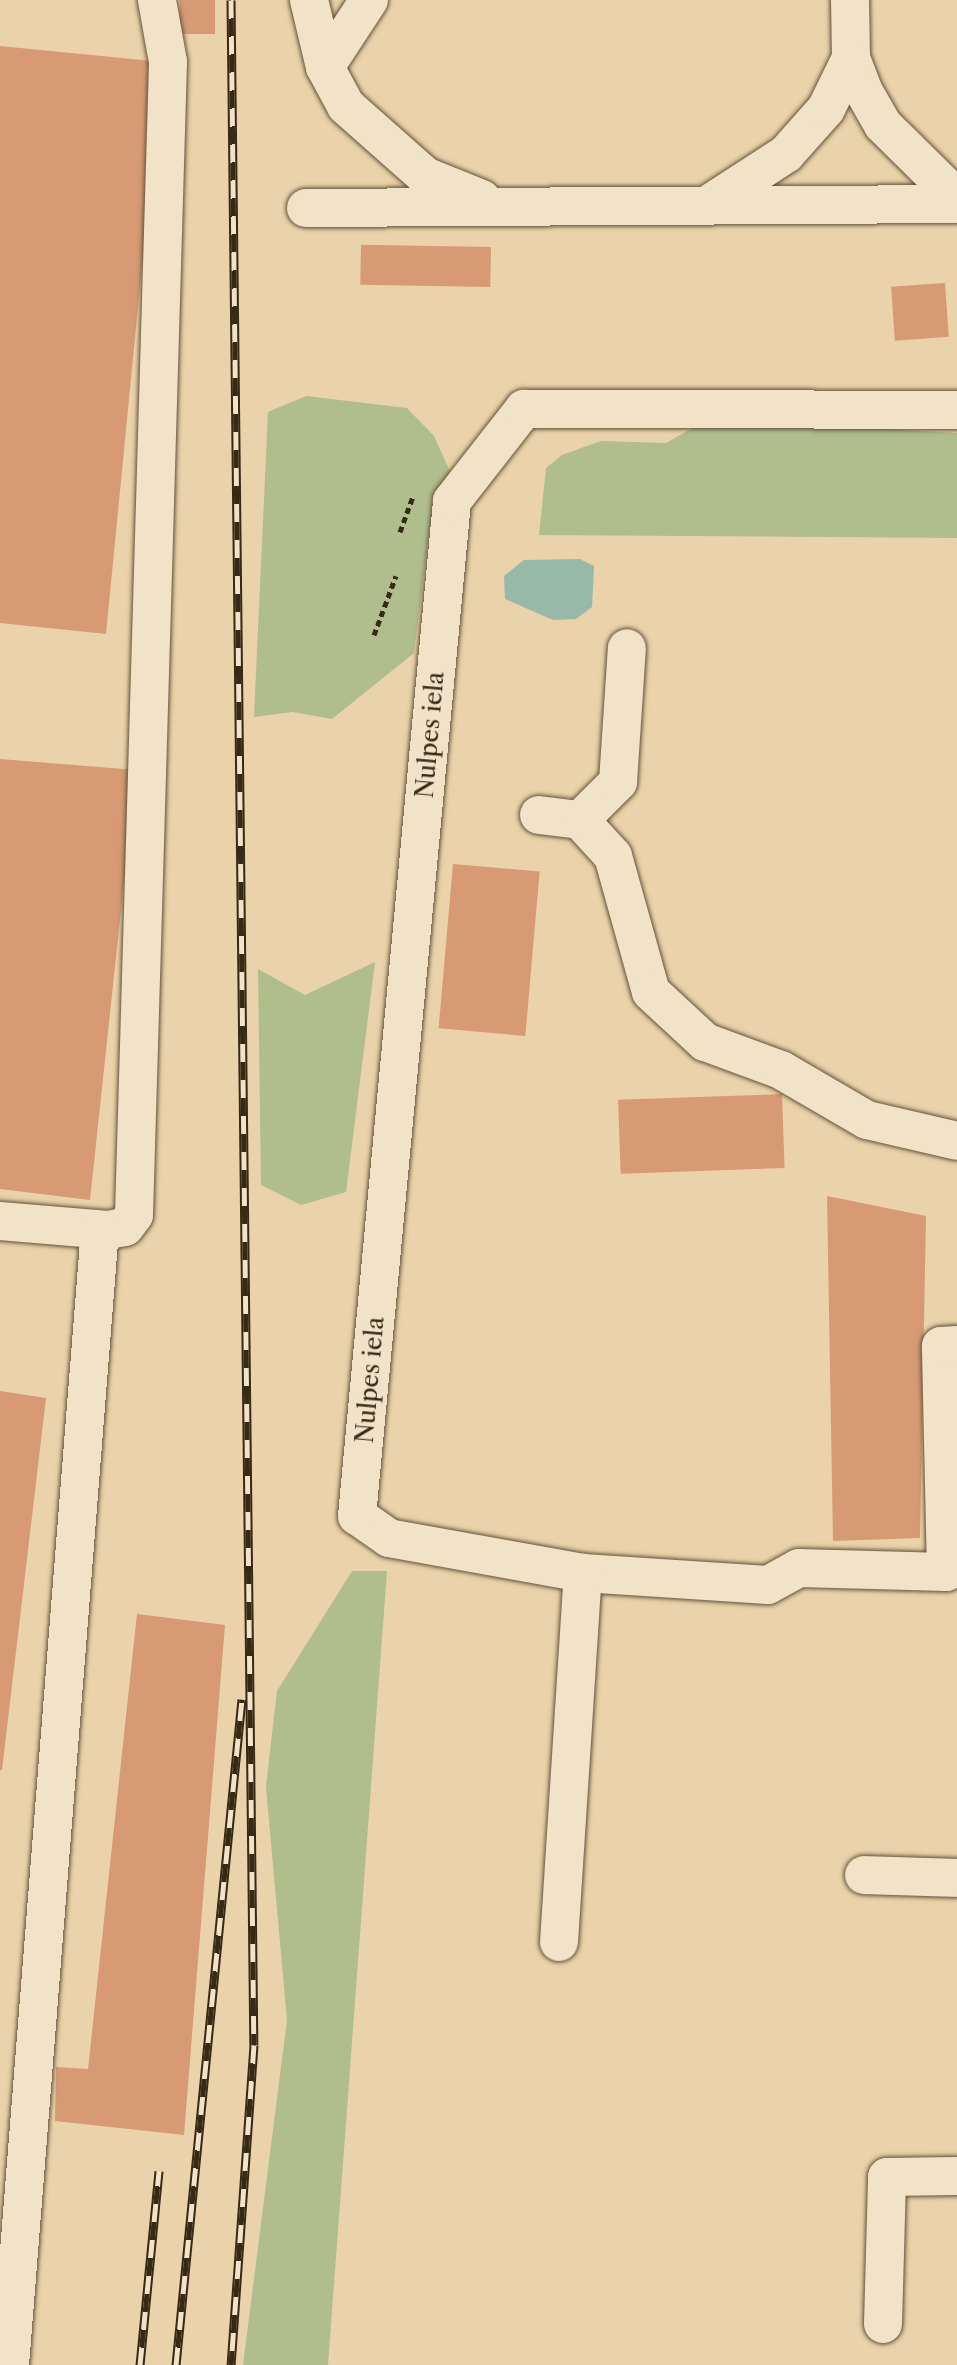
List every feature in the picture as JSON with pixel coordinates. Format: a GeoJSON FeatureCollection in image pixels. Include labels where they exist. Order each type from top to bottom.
{"type":"FeatureCollection","features":[{"type":"Feature","properties":{"kind":"street"},"geometry":{"type":"LineString","coordinates":[[0,1221],[100,1230],[125,1227],[134,1200],[168,62],[157,0]]}},
{"type":"Feature","properties":{"kind":"street"},"geometry":{"type":"LineString","coordinates":[[309,0],[325,67],[346,106],[377,139],[425,176],[500,207]]}},
{"type":"Feature","properties":{"kind":"street"},"geometry":{"type":"LineString","coordinates":[[325,67],[369,0]]}},
{"type":"Feature","properties":{"kind":"street"},"geometry":{"type":"LineString","coordinates":[[850,0],[851,58],[883,125],[957,201]]}},
{"type":"Feature","properties":{"kind":"street"},"geometry":{"type":"LineString","coordinates":[[707,206],[786,154],[826,109],[851,58]]}},
{"type":"Feature","properties":{"kind":"street"},"geometry":{"type":"LineString","coordinates":[[306,208],[957,201]]}},
{"type":"Feature","properties":{"kind":"street","name":"Nulpes iela"},"geometry":{"type":"LineString","coordinates":[[583,1573],[389,1538],[357,1516],[452,501],[524,409],[957,410]]}},
{"type":"Feature","properties":{"kind":"street"},"geometry":{"type":"LineString","coordinates":[[580,820],[618,782],[627,648]]}},
{"type":"Feature","properties":{"kind":"street"},"geometry":{"type":"LineString","coordinates":[[539,815],[580,820],[613,856],[651,992],[705,1042],[781,1070],[867,1120],[957,1141]]}},
{"type":"Feature","properties":{"kind":"street"},"geometry":{"type":"LineString","coordinates":[[10,2365],[100,1230]]}},
{"type":"Feature","properties":{"kind":"street"},"geometry":{"type":"LineString","coordinates":[[559,1942],[583,1573],[768,1585],[799,1568],[946,1572],[941,1346],[957,1345]]}},
{"type":"Feature","properties":{"kind":"street"},"geometry":{"type":"LineString","coordinates":[[864,1875],[957,1878]]}},
{"type":"Feature","properties":{"kind":"street"},"geometry":{"type":"LineString","coordinates":[[883,2324],[887,2177],[957,2176]]}},
{"type":"Feature","properties":{"kind":"path"},"geometry":{"type":"LineString","coordinates":[[400,532],[417,487]]}},
{"type":"Feature","properties":{"kind":"path"},"geometry":{"type":"LineString","coordinates":[[374,635],[396,576]]}},
{"type":"Feature","properties":{"kind":"green space"},"geometry":{"type":"Polygon","coordinates":[[[306,396],[407,408],[434,436],[452,476],[430,525],[414,653],[332,719],[293,712],[254,717],[268,412],[306,396]]]}},
{"type":"Feature","properties":{"kind":"green space"},"geometry":{"type":"Polygon","coordinates":[[[707,420],[957,433],[957,538],[539,535],[546,468],[562,455],[601,441],[666,443],[707,420]]]}},
{"type":"Feature","properties":{"kind":"green space"},"geometry":{"type":"Polygon","coordinates":[[[375,962],[346,1192],[301,1205],[261,1185],[258,969],[305,995],[375,962]]]}},
{"type":"Feature","properties":{"kind":"green space"},"geometry":{"type":"Polygon","coordinates":[[[352,1571],[387,1571],[328,2365],[243,2365],[287,2020],[266,1787],[277,1691],[352,1571]]]}},
{"type":"Feature","properties":{"kind":"shaded area"},"geometry":{"type":"Polygon","coordinates":[[[580,559],[594,566],[592,607],[576,619],[553,620],[505,599],[504,576],[524,560],[580,559]]]}},
{"type":"Feature","properties":{"kind":"building"},"geometry":{"type":"Polygon","coordinates":[[[180,0],[215,0],[215,34],[180,34],[180,0]]]}},
{"type":"Feature","properties":{"kind":"building"},"geometry":{"type":"Polygon","coordinates":[[[0,46],[162,62],[106,634],[0,623],[0,46]]]}},
{"type":"Feature","properties":{"kind":"building"},"geometry":{"type":"Polygon","coordinates":[[[361,245],[491,247],[490,287],[360,285],[361,245]]]}},
{"type":"Feature","properties":{"kind":"building"},"geometry":{"type":"Polygon","coordinates":[[[945,283],[949,337],[895,341],[891,287],[945,283]]]}},
{"type":"Feature","properties":{"kind":"building"},"geometry":{"type":"Polygon","coordinates":[[[0,759],[136,770],[90,1200],[0,1189],[0,759]]]}},
{"type":"Feature","properties":{"kind":"building"},"geometry":{"type":"Polygon","coordinates":[[[453,864],[540,872],[525,1036],[439,1028],[453,864]]]}},
{"type":"Feature","properties":{"kind":"building"},"geometry":{"type":"Polygon","coordinates":[[[782,1094],[785,1168],[621,1174],[618,1100],[782,1094]]]}},
{"type":"Feature","properties":{"kind":"building"},"geometry":{"type":"Polygon","coordinates":[[[827,1196],[926,1216],[920,1538],[833,1541],[827,1196]]]}},
{"type":"Feature","properties":{"kind":"building"},"geometry":{"type":"Polygon","coordinates":[[[0,1391],[46,1398],[2,1770],[0,1770],[0,1391]]]}},
{"type":"Feature","properties":{"kind":"building"},"geometry":{"type":"Polygon","coordinates":[[[137,1614],[225,1625],[184,2135],[55,2121],[56,2067],[88,2069],[137,1614]]]}},
{"type":"Feature","properties":{"kind":"railway"},"geometry":{"type":"LineString","coordinates":[[231,0],[254,2045],[231,2365]]}},
{"type":"Feature","properties":{"kind":"railway"},"geometry":{"type":"LineString","coordinates":[[176,2365],[242,1699]]}},
{"type":"Feature","properties":{"kind":"railway"},"geometry":{"type":"LineString","coordinates":[[140,2365],[159,2171]]}}]}
